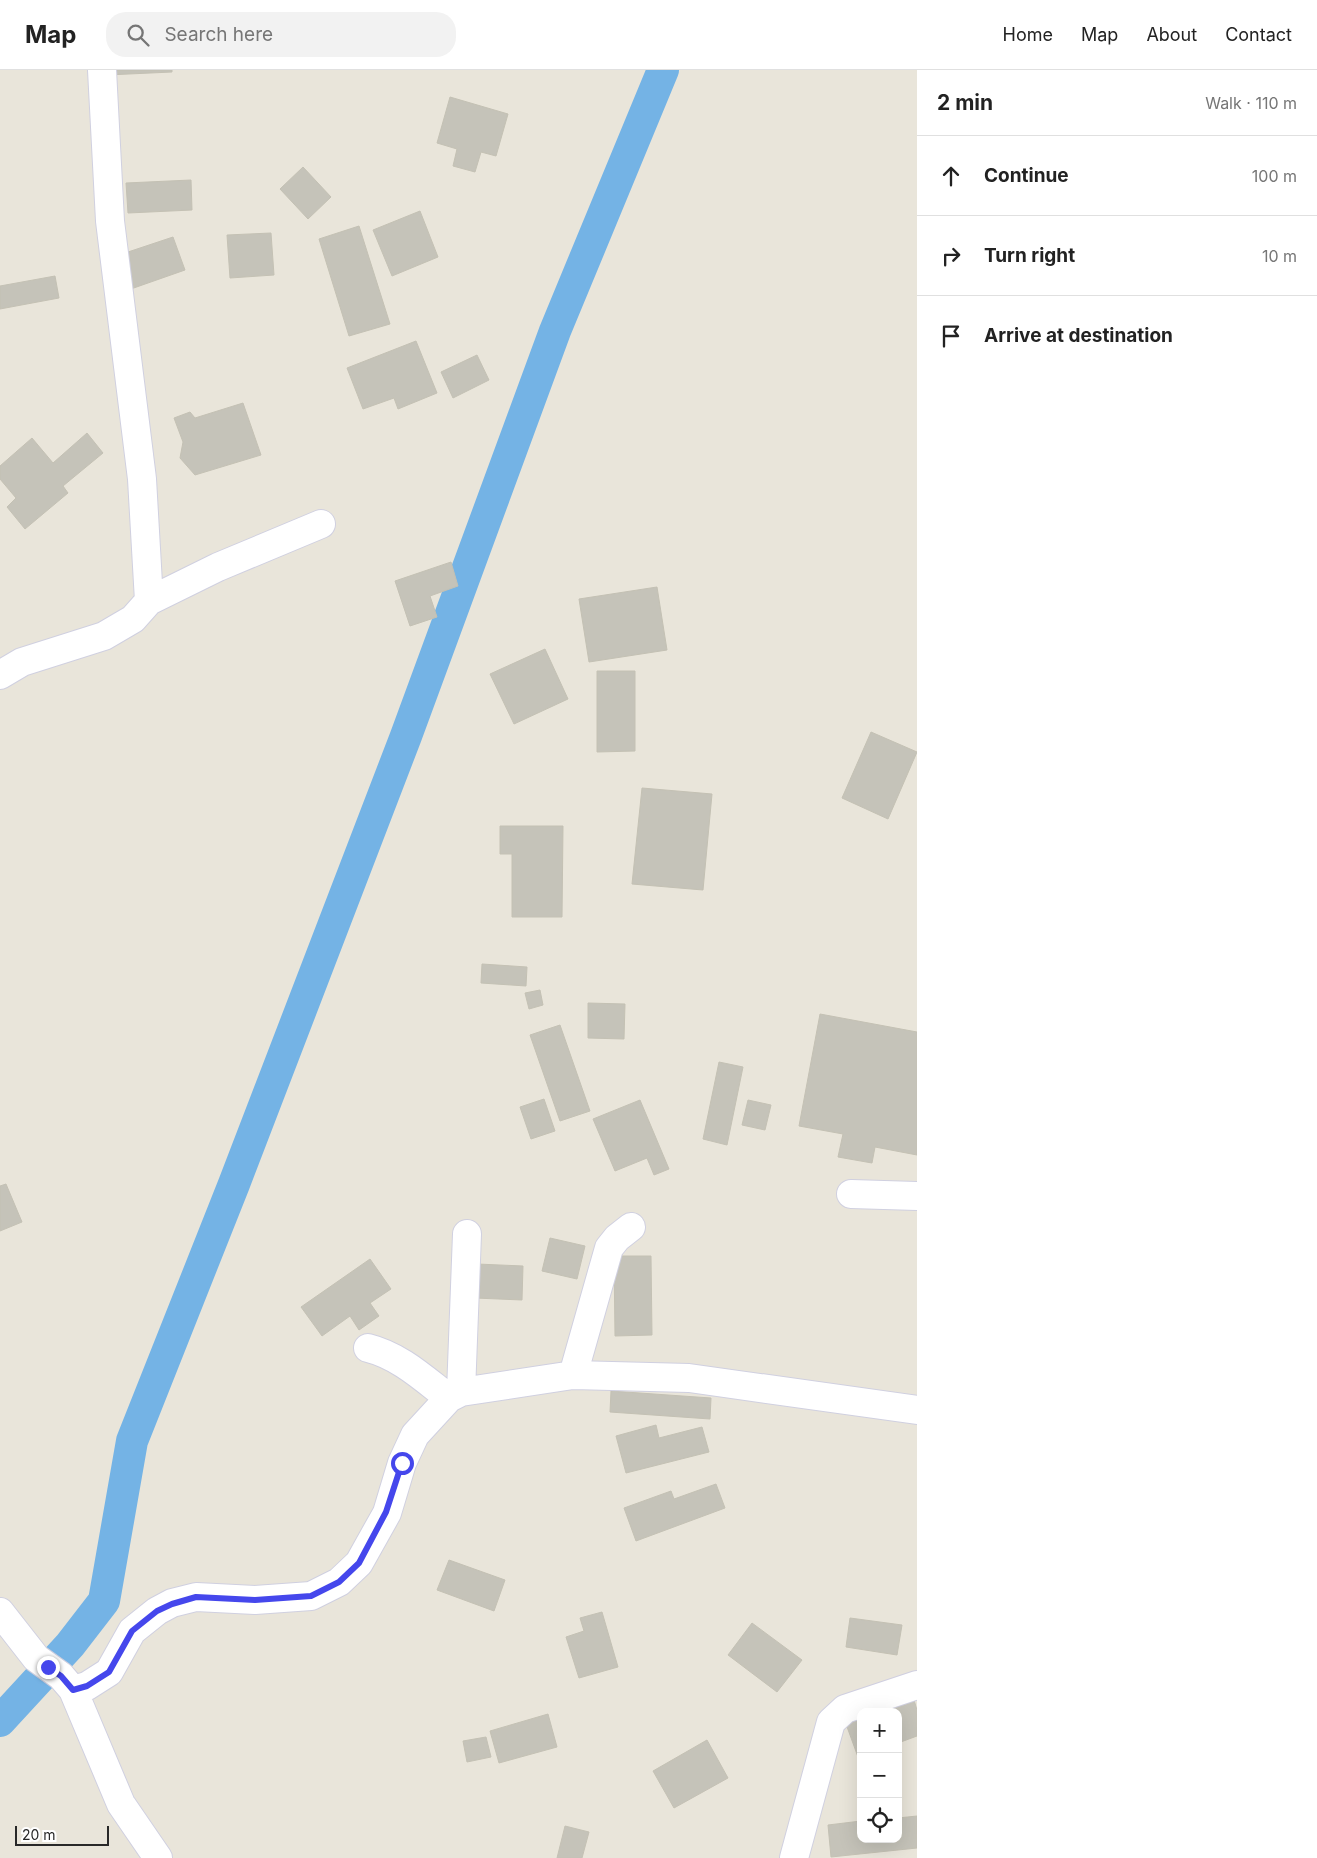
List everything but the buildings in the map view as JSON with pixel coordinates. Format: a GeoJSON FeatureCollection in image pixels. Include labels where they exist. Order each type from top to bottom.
{"type":"FeatureCollection","features":[{"type":"Feature","properties":{"kind":"street"},"geometry":{"type":"LineString","coordinates":[[102,70],[110,221],[142,479],[149,601]]}},
{"type":"Feature","properties":{"kind":"street"},"geometry":{"type":"LineString","coordinates":[[0,674],[22,662],[104,636],[132,619],[149,601],[218,567],[321,524]]}},
{"type":"Feature","properties":{"kind":"street"},"geometry":{"type":"LineString","coordinates":[[851,1194],[917,1196]]}},
{"type":"Feature","properties":{"kind":"street"},"geometry":{"type":"LineString","coordinates":[[573,1375],[609,1248],[617,1238],[632,1227]]}},
{"type":"Feature","properties":{"kind":"street"},"geometry":{"type":"LineString","coordinates":[[455,1395],[467,1234]]}},
{"type":"Feature","properties":{"kind":"street"},"geometry":{"type":"LineString","coordinates":[[368,1348],[382,1351],[455,1395]]}},
{"type":"Feature","properties":{"kind":"street"},"geometry":{"type":"LineString","coordinates":[[67,1683],[87,1686],[109,1672],[132,1631],[157,1611],[172,1604],[196,1597],[255,1600],[311,1596],[339,1582],[359,1563],[386,1512],[402,1463],[415,1435],[455,1395],[573,1375],[689,1378],[917,1410]]}},
{"type":"Feature","properties":{"kind":"street"},"geometry":{"type":"LineString","coordinates":[[0,1612],[36,1658],[67,1683],[122,1804],[158,1858]]}},
{"type":"Feature","properties":{"kind":"street"},"geometry":{"type":"LineString","coordinates":[[794,1858],[831,1722],[845,1709],[917,1685]]}},
{"type":"Feature","properties":{"kind":"waterway"},"geometry":{"type":"LineString","coordinates":[[0,1721],[70,1645],[104,1601],[132,1441],[234,1184],[406,736],[555,331],[663,70]]}},
{"type":"Feature","properties":{"kind":"route"},"geometry":{"type":"LineString","coordinates":[[48,1667],[61,1676],[73,1690],[87,1686],[109,1672],[132,1631],[157,1611],[172,1604],[196,1597],[255,1600],[311,1596],[339,1582],[359,1563],[386,1512],[402,1463]]}}]}
